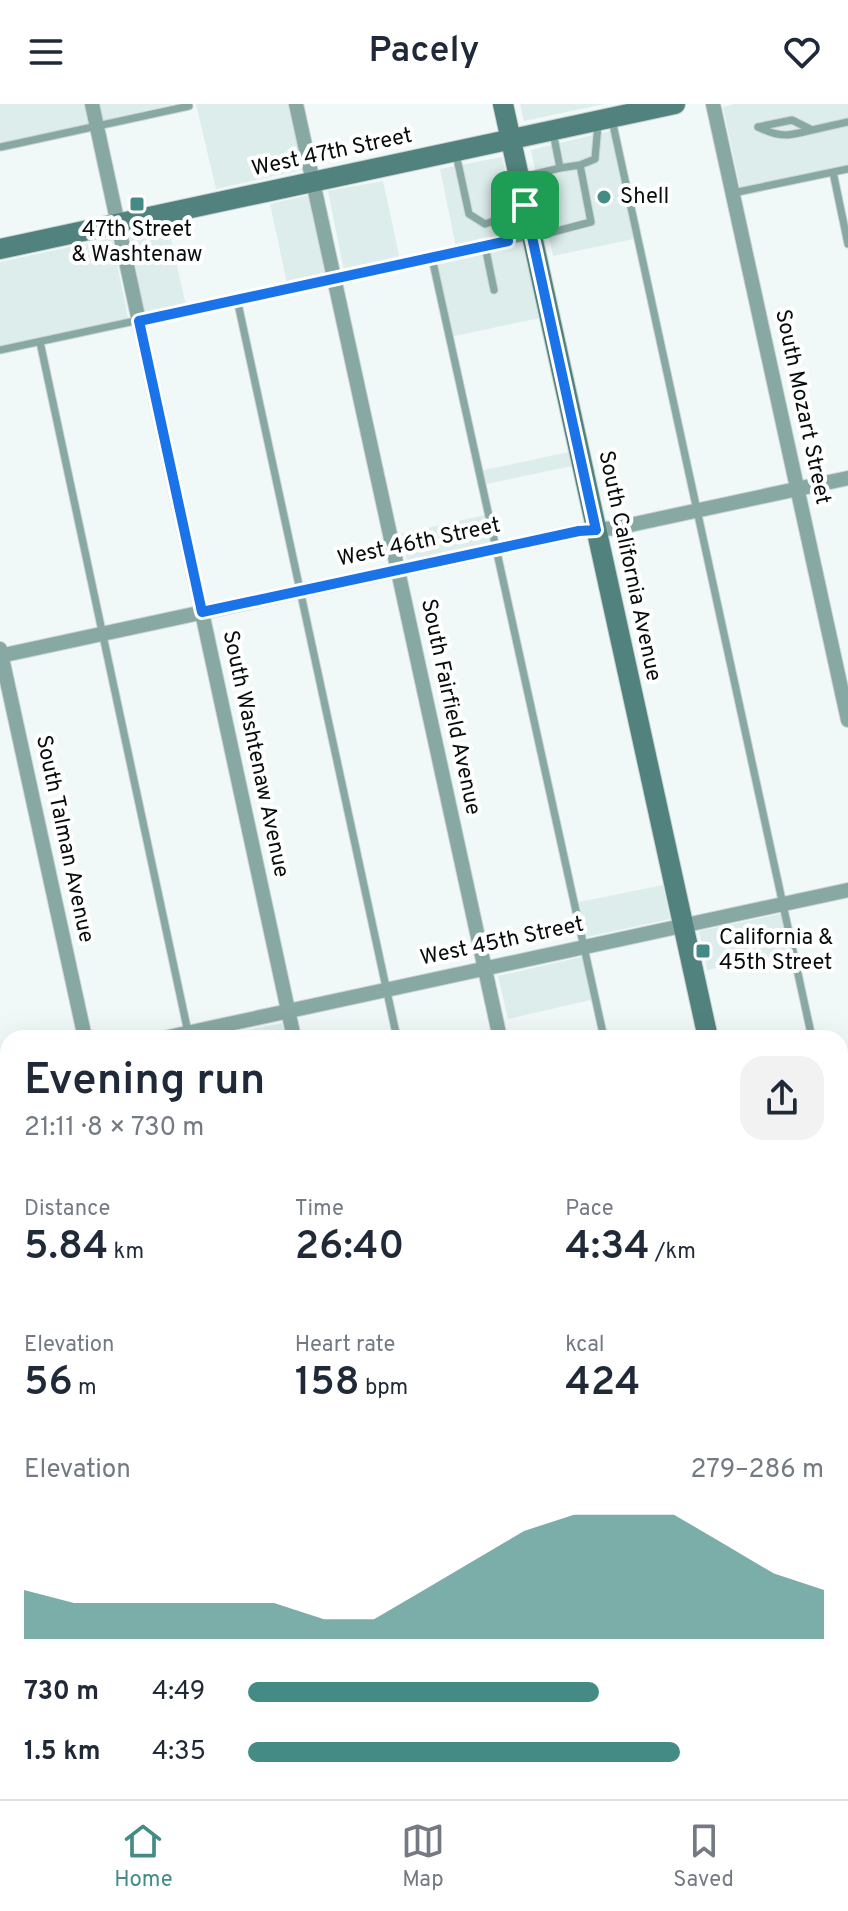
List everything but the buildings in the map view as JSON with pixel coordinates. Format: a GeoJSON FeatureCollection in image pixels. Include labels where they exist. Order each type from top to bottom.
{"type":"FeatureCollection","features":[{"type":"Feature","properties":{"kind":"main road","name":"South California Avenue"},"geometry":{"type":"LineString","coordinates":[[503,104],[706,1030]]}},
{"type":"Feature","properties":{"kind":"main road","name":"West 47th Street"},"geometry":{"type":"LineString","coordinates":[[0,249],[675,104]]}},
{"type":"Feature","properties":{"kind":"street","name":"South Washtenaw Avenue"},"geometry":{"type":"LineString","coordinates":[[92,104],[293,1030]]}},
{"type":"Feature","properties":{"kind":"street","name":"South Fairfield Avenue"},"geometry":{"type":"LineString","coordinates":[[296,104],[498,1030]]}},
{"type":"Feature","properties":{"kind":"street","name":"South Mozart Street"},"geometry":{"type":"LineString","coordinates":[[713,104],[848,720]]}},
{"type":"Feature","properties":{"kind":"street","name":"West 46th Street"},"geometry":{"type":"LineString","coordinates":[[0,653],[103,634],[579,531],[616,528],[848,478]]}},
{"type":"Feature","properties":{"kind":"street","name":"South Talman Avenue"},"geometry":{"type":"LineString","coordinates":[[0,653],[83,1030]]}},
{"type":"Feature","properties":{"kind":"street","name":"West 45th Street"},"geometry":{"type":"LineString","coordinates":[[210,1030],[848,890]]}},
{"type":"Feature","properties":{"kind":"lane"},"geometry":{"type":"LineString","coordinates":[[1,147],[189,106]]}},
{"type":"Feature","properties":{"kind":"lane"},"geometry":{"type":"LineString","coordinates":[[519,178],[595,159],[605,119]]}},
{"type":"Feature","properties":{"kind":"lane"},"geometry":{"type":"LineString","coordinates":[[605,119],[697,510],[810,1030]]}},
{"type":"Feature","properties":{"kind":"lane"},"geometry":{"type":"LineString","coordinates":[[812,130],[792,120],[758,127],[772,135],[782,136],[812,130],[848,122]]}},
{"type":"Feature","properties":{"kind":"lane"},"geometry":{"type":"LineString","coordinates":[[552,130],[560,168]]}},
{"type":"Feature","properties":{"kind":"lane"},"geometry":{"type":"LineString","coordinates":[[455,151],[469,214],[485,224],[525,205]]}},
{"type":"Feature","properties":{"kind":"lane"},"geometry":{"type":"LineString","coordinates":[[0,350],[591,222],[580,165]]}},
{"type":"Feature","properties":{"kind":"lane"},"geometry":{"type":"LineString","coordinates":[[732,193],[848,169]]}},
{"type":"Feature","properties":{"kind":"lane"},"geometry":{"type":"LineString","coordinates":[[833,172],[848,244]]}},
{"type":"Feature","properties":{"kind":"lane"},"geometry":{"type":"LineString","coordinates":[[505,217],[508,241]]}},
{"type":"Feature","properties":{"kind":"lane"},"geometry":{"type":"LineString","coordinates":[[485,246],[494,290]]}},
{"type":"Feature","properties":{"kind":"lane"},"geometry":{"type":"LineString","coordinates":[[432,258],[602,1030]]}},
{"type":"Feature","properties":{"kind":"lane"},"geometry":{"type":"LineString","coordinates":[[237,299],[395,1030]]}},
{"type":"Feature","properties":{"kind":"lane"},"geometry":{"type":"LineString","coordinates":[[40,342],[188,1030]]}},
{"type":"Feature","properties":{"kind":"shaded area"},"geometry":{"type":"Polygon","coordinates":[[[0,104],[174,104],[93,123],[95,130],[0,151],[0,104]]]}},
{"type":"Feature","properties":{"kind":"shaded area"},"geometry":{"type":"Polygon","coordinates":[[[196,104],[297,104],[314,167],[216,189],[196,104]]]}},
{"type":"Feature","properties":{"kind":"shaded area"},"geometry":{"type":"Polygon","coordinates":[[[520,104],[604,104],[524,121],[520,104]]]}},
{"type":"Feature","properties":{"kind":"shaded area"},"geometry":{"type":"Polygon","coordinates":[[[735,104],[848,104],[848,169],[741,192],[723,107],[735,104]]]}},
{"type":"Feature","properties":{"kind":"shaded area"},"geometry":{"type":"Polygon","coordinates":[[[614,130],[638,238],[553,256],[531,150],[614,130]]]}},
{"type":"Feature","properties":{"kind":"shaded area"},"geometry":{"type":"Polygon","coordinates":[[[502,157],[540,318],[450,337],[432,258],[457,252],[440,169],[502,157]]]}},
{"type":"Feature","properties":{"kind":"shaded area"},"geometry":{"type":"Polygon","coordinates":[[[383,181],[401,264],[345,276],[328,191],[383,181]]]}},
{"type":"Feature","properties":{"kind":"shaded area"},"geometry":{"type":"Polygon","coordinates":[[[309,195],[327,280],[288,288],[270,204],[309,195]]]}},
{"type":"Feature","properties":{"kind":"shaded area"},"geometry":{"type":"Polygon","coordinates":[[[168,226],[187,310],[146,319],[129,235],[168,226]]]}},
{"type":"Feature","properties":{"kind":"shaded area"},"geometry":{"type":"Polygon","coordinates":[[[112,238],[129,323],[0,350],[0,262],[112,238]]]}},
{"type":"Feature","properties":{"kind":"shaded area"},"geometry":{"type":"Polygon","coordinates":[[[569,452],[572,466],[482,485],[479,471],[569,452]]]}},
{"type":"Feature","properties":{"kind":"shaded area"},"geometry":{"type":"Polygon","coordinates":[[[489,514],[495,541],[407,560],[401,534],[489,514]]]}},
{"type":"Feature","properties":{"kind":"shaded area"},"geometry":{"type":"Polygon","coordinates":[[[663,885],[670,919],[582,938],[574,903],[663,885]]]}},
{"type":"Feature","properties":{"kind":"shaded area"},"geometry":{"type":"Polygon","coordinates":[[[785,913],[793,952],[707,970],[699,931],[785,913]]]}},
{"type":"Feature","properties":{"kind":"shaded area"},"geometry":{"type":"Polygon","coordinates":[[[586,956],[595,999],[508,1019],[498,976],[586,956]]]}},
{"type":"Feature","properties":{"kind":"shaded area"},"geometry":{"type":"Polygon","coordinates":[[[282,1023],[283,1030],[248,1030],[282,1023]]]}},
{"type":"Feature","properties":{"kind":"place","name":"Shell"},"geometry":{"type":"Point","coordinates":[604,197]}},
{"type":"Feature","properties":{"kind":"place","name":"47th Street & Washtenaw"},"geometry":{"type":"Point","coordinates":[137,204]}},
{"type":"Feature","properties":{"kind":"place","name":"California & 45th Street"},"geometry":{"type":"Point","coordinates":[703,951]}},
{"type":"Feature","properties":{"kind":"route"},"geometry":{"type":"LineString","coordinates":[[525,205],[596,530],[579,531],[202,612],[139,321],[508,241],[505,217],[525,205]]}}]}
